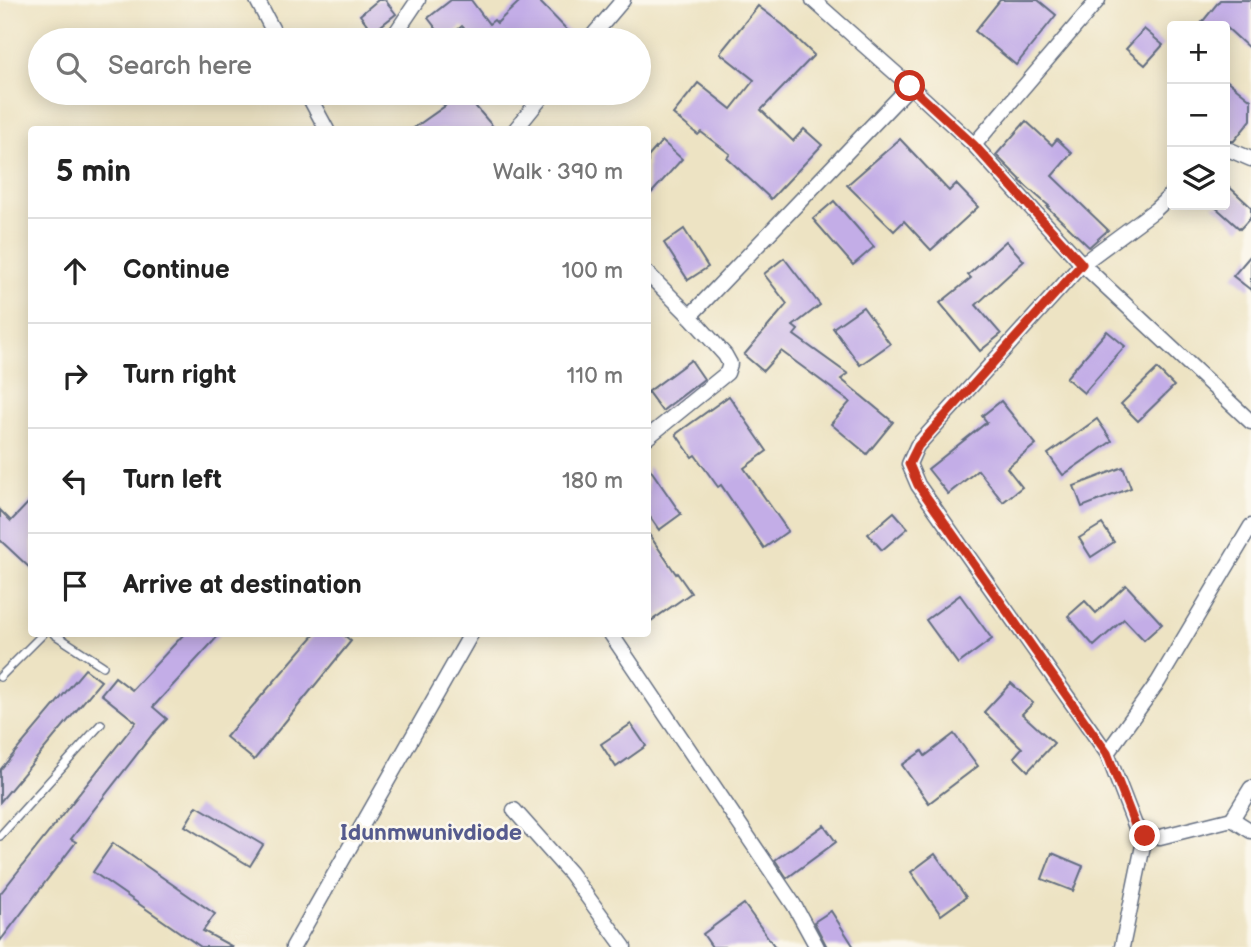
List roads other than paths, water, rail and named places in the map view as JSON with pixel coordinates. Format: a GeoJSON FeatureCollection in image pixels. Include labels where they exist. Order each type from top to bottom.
{"type":"FeatureCollection","features":[{"type":"Feature","properties":{"kind":"street"},"geometry":{"type":"LineString","coordinates":[[257,0],[272,28]]}},
{"type":"Feature","properties":{"kind":"street"},"geometry":{"type":"LineString","coordinates":[[399,28],[418,0]]}},
{"type":"Feature","properties":{"kind":"street"},"geometry":{"type":"LineString","coordinates":[[599,28],[623,0]]}},
{"type":"Feature","properties":{"kind":"street"},"geometry":{"type":"LineString","coordinates":[[813,0],[974,145],[1082,264],[1251,422]]}},
{"type":"Feature","properties":{"kind":"street"},"geometry":{"type":"LineString","coordinates":[[974,145],[1098,0]]}},
{"type":"Feature","properties":{"kind":"street"},"geometry":{"type":"LineString","coordinates":[[690,316],[910,86]]}},
{"type":"Feature","properties":{"kind":"street"},"geometry":{"type":"LineString","coordinates":[[315,105],[325,126]]}},
{"type":"Feature","properties":{"kind":"street"},"geometry":{"type":"LineString","coordinates":[[518,126],[535,105]]}},
{"type":"Feature","properties":{"kind":"street"},"geometry":{"type":"LineString","coordinates":[[1230,150],[1251,159]]}},
{"type":"Feature","properties":{"kind":"street"},"geometry":{"type":"LineString","coordinates":[[1167,199],[1082,264],[918,446],[909,464],[918,485],[1107,753],[1135,825],[1145,836],[1160,837],[1232,819],[1251,788]]}},
{"type":"Feature","properties":{"kind":"street"},"geometry":{"type":"LineString","coordinates":[[651,277],[690,316],[730,364],[727,373],[651,436]]}},
{"type":"Feature","properties":{"kind":"street"},"geometry":{"type":"LineString","coordinates":[[1107,753],[1157,682],[1251,526]]}},
{"type":"Feature","properties":{"kind":"street"},"geometry":{"type":"LineString","coordinates":[[293,947],[469,637]]}},
{"type":"Feature","properties":{"kind":"street"},"geometry":{"type":"LineString","coordinates":[[613,637],[794,905],[817,947]]}},
{"type":"Feature","properties":{"kind":"street"},"geometry":{"type":"LineString","coordinates":[[514,810],[570,873],[624,947]]}},
{"type":"Feature","properties":{"kind":"street"},"geometry":{"type":"LineString","coordinates":[[1232,819],[1251,831]]}},
{"type":"Feature","properties":{"kind":"street"},"geometry":{"type":"LineString","coordinates":[[1122,947],[1145,836]]}},
{"type":"Feature","properties":{"kind":"lane"},"geometry":{"type":"LineString","coordinates":[[0,677],[40,637]]}},
{"type":"Feature","properties":{"kind":"lane"},"geometry":{"type":"LineString","coordinates":[[59,637],[103,666]]}},
{"type":"Feature","properties":{"kind":"lane"},"geometry":{"type":"LineString","coordinates":[[0,836],[101,724]]}},
{"type":"Feature","properties":{"kind":"district","name":"Idunmwunivdiode"},"geometry":{"type":"Point","coordinates":[431,833]}}]}
